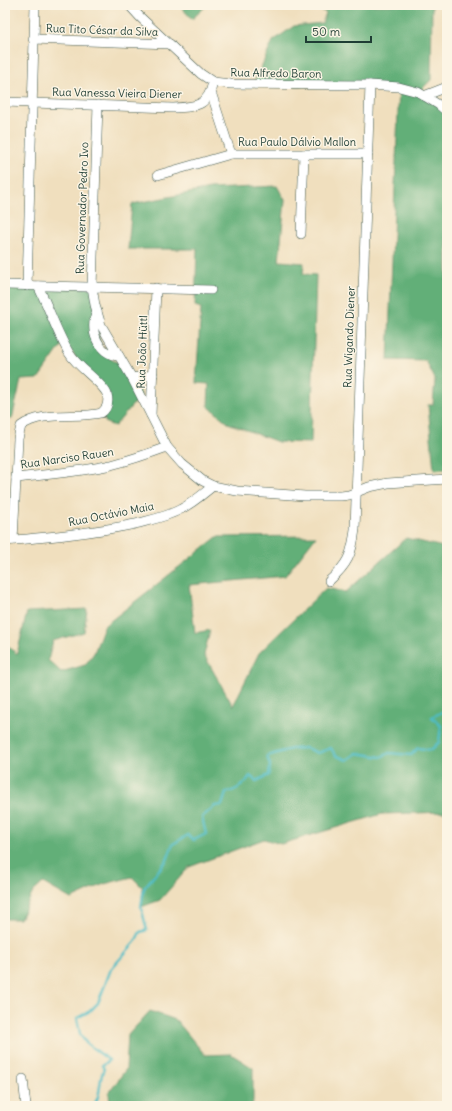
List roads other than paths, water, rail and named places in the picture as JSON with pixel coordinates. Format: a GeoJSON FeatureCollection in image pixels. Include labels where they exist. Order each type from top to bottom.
{"type":"FeatureCollection","features":[{"type":"Feature","properties":{"kind":"street"},"geometry":{"type":"LineString","coordinates":[[27,286],[35,5]]}},
{"type":"Feature","properties":{"kind":"street"},"geometry":{"type":"LineString","coordinates":[[129,5],[140,18],[201,74],[213,82],[211,92],[231,154]]}},
{"type":"Feature","properties":{"kind":"street","name":"Rua Tito César da Silva"},"geometry":{"type":"LineString","coordinates":[[33,39],[170,44]]}},
{"type":"Feature","properties":{"kind":"street","name":"Rua Alfredo Baron"},"geometry":{"type":"LineString","coordinates":[[213,82],[238,84],[370,85],[399,87],[409,89],[424,96],[447,112]]}},
{"type":"Feature","properties":{"kind":"street","name":"Rua Wigando Diener"},"geometry":{"type":"LineString","coordinates":[[328,581],[345,565],[351,550],[355,529],[370,85]]}},
{"type":"Feature","properties":{"kind":"street"},"geometry":{"type":"LineString","coordinates":[[424,96],[447,87]]}},
{"type":"Feature","properties":{"kind":"street","name":"Rua Vanessa Vieira Diener"},"geometry":{"type":"LineString","coordinates":[[5,102],[172,108],[192,107],[203,102],[208,98],[211,92]]}},
{"type":"Feature","properties":{"kind":"street","name":"Rua Governador Pedro Ivo"},"geometry":{"type":"LineString","coordinates":[[98,106],[92,287],[96,312],[132,378],[166,447],[174,456],[203,481],[213,486],[237,491],[290,495],[341,496],[356,493],[369,487],[388,483],[447,479]]}},
{"type":"Feature","properties":{"kind":"street","name":"Rua Paulo Dálvio Mallon"},"geometry":{"type":"LineString","coordinates":[[158,175],[231,154],[368,154]]}},
{"type":"Feature","properties":{"kind":"street"},"geometry":{"type":"LineString","coordinates":[[301,234],[304,154]]}},
{"type":"Feature","properties":{"kind":"street"},"geometry":{"type":"LineString","coordinates":[[5,285],[210,290]]}},
{"type":"Feature","properties":{"kind":"street"},"geometry":{"type":"LineString","coordinates":[[9,540],[16,478],[18,439],[21,426],[32,420],[42,418],[101,413],[108,405],[108,400],[104,390],[82,369],[70,353],[38,286]]}},
{"type":"Feature","properties":{"kind":"street","name":"Rua João Hüttl"},"geometry":{"type":"LineString","coordinates":[[151,416],[156,288]]}},
{"type":"Feature","properties":{"kind":"street"},"geometry":{"type":"LineString","coordinates":[[132,378],[153,375]]}},
{"type":"Feature","properties":{"kind":"street","name":"Rua Narciso Rauen"},"geometry":{"type":"LineString","coordinates":[[16,478],[111,465],[143,456],[166,447]]}},
{"type":"Feature","properties":{"kind":"street","name":"Rua Octávio Maia"},"geometry":{"type":"LineString","coordinates":[[9,540],[91,532],[117,528],[154,519],[180,510],[213,486]]}},
{"type":"Feature","properties":{"kind":"street"},"geometry":{"type":"LineString","coordinates":[[24,1079],[26,1106]]}},
{"type":"Feature","properties":{"kind":"waterway"},"geometry":{"type":"LineString","coordinates":[[93,1106],[98,1098],[104,1069],[102,1065],[109,1060],[86,1043],[80,1034],[77,1018],[90,1011],[98,1003],[111,969],[135,942],[140,932],[147,930],[141,907],[144,888],[167,860],[173,844],[188,835],[194,840],[206,834],[202,817],[215,806],[222,805],[226,793],[240,787],[250,776],[256,781],[269,775],[270,765],[267,756],[291,749],[306,748],[318,753],[331,748],[335,755],[347,760],[357,753],[381,757],[389,753],[411,755],[418,748],[431,750],[439,742],[441,726],[432,717],[442,712],[447,712]]}}]}
